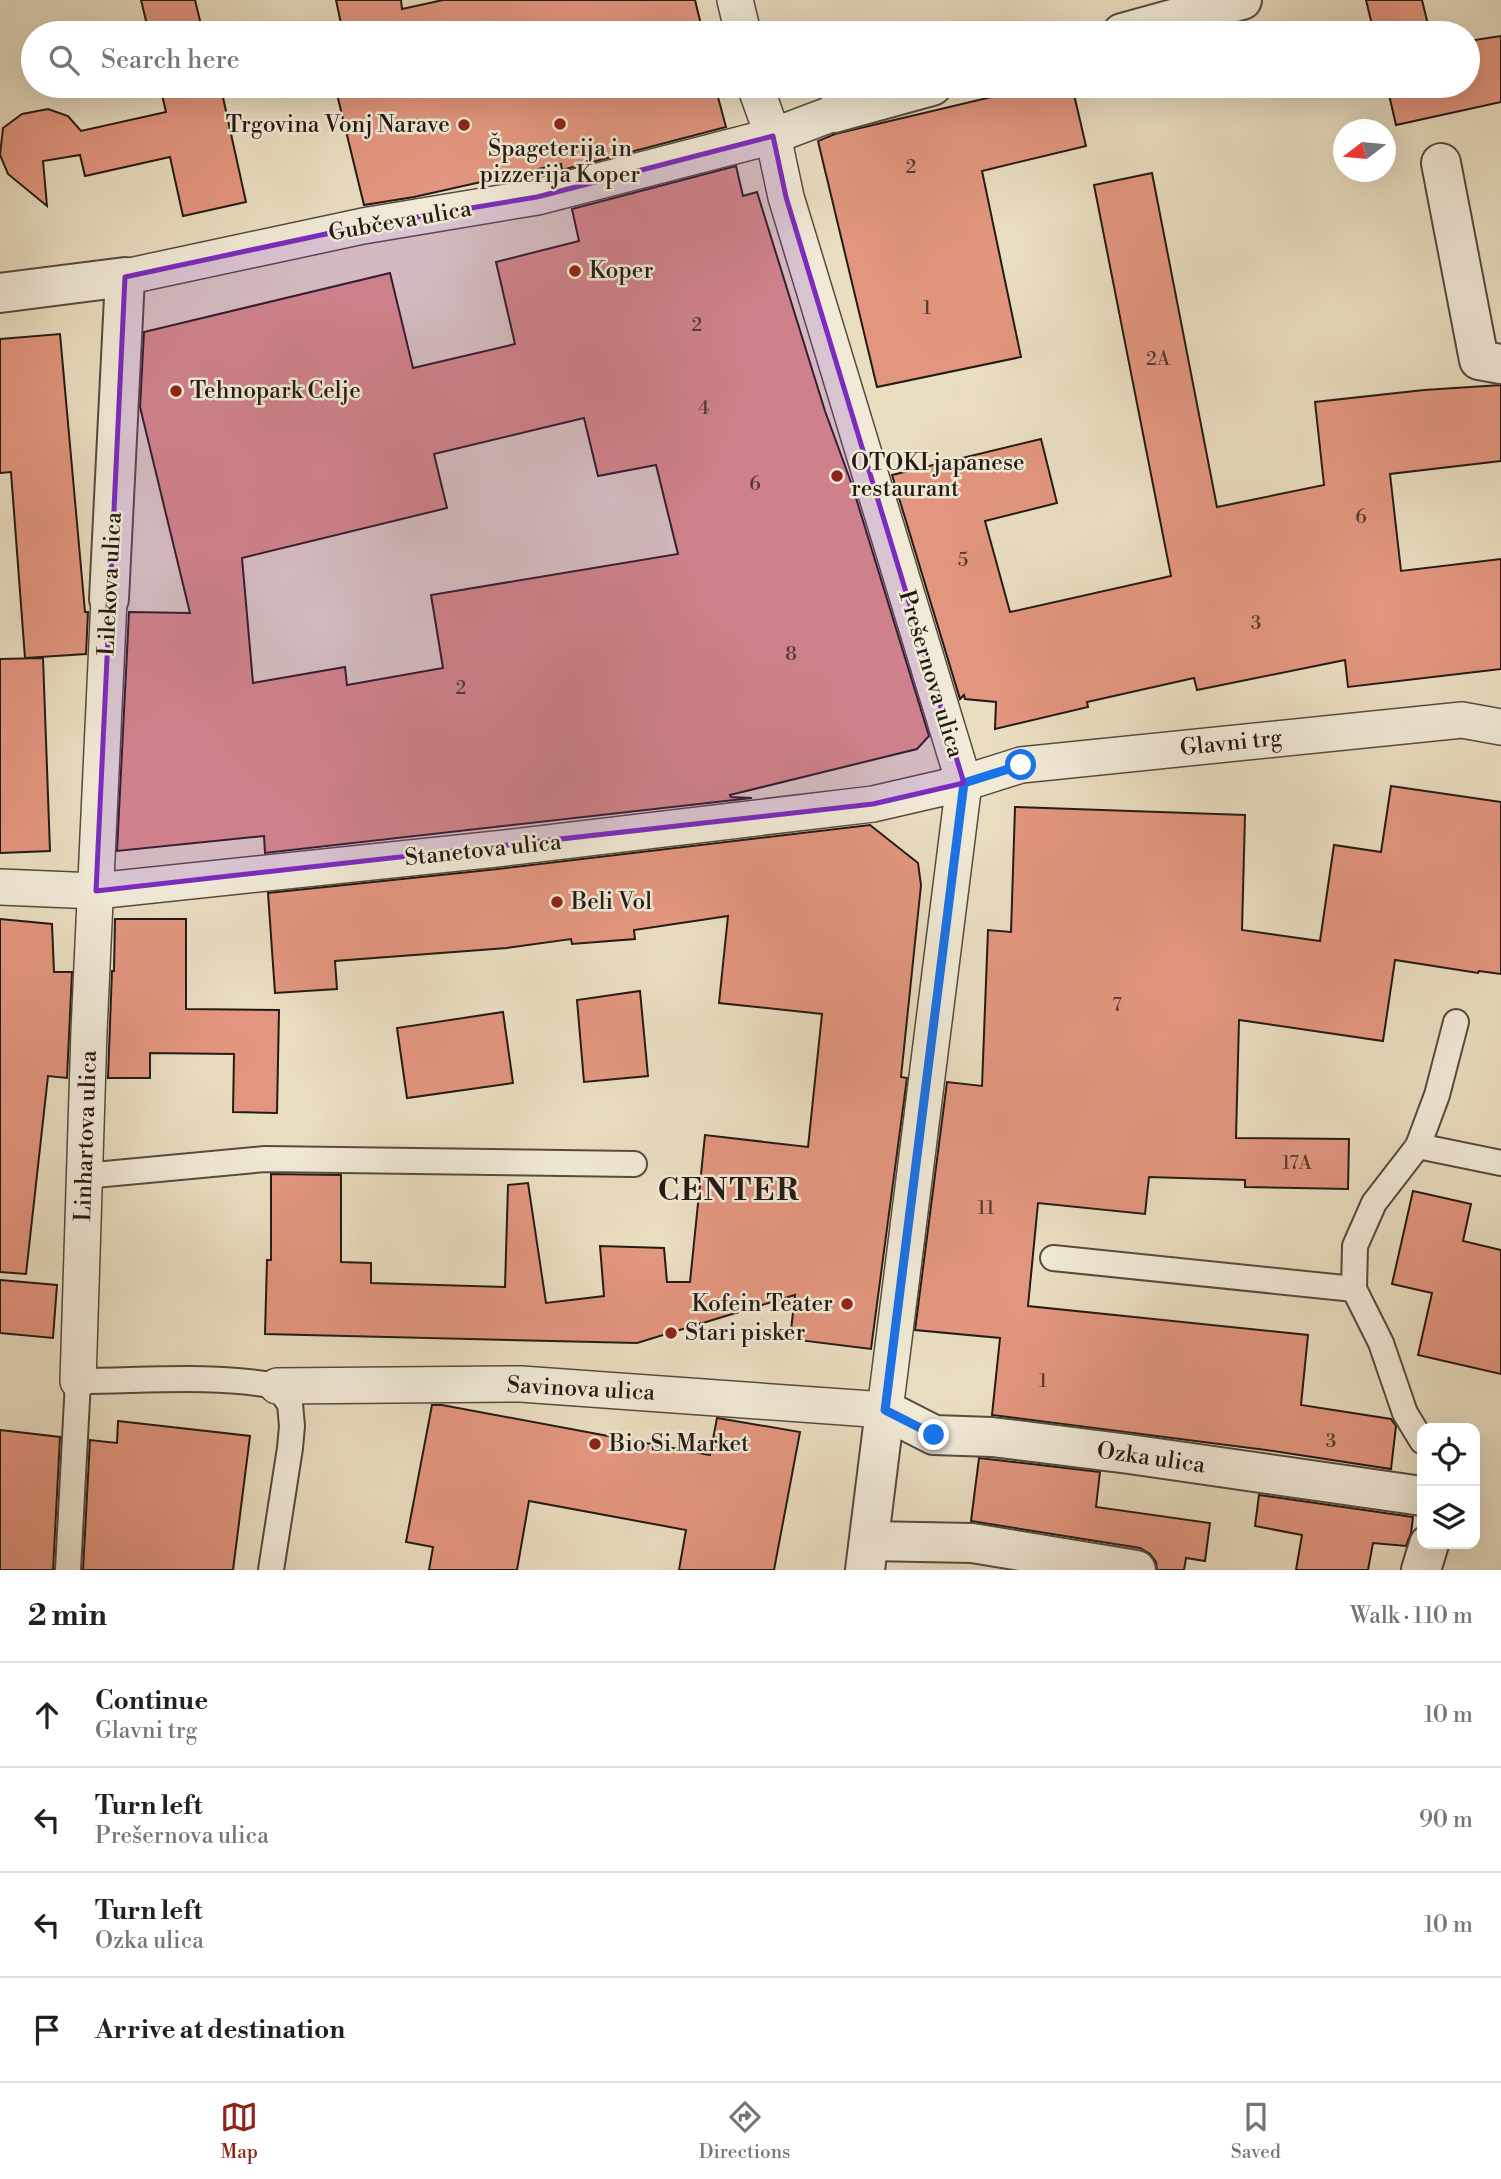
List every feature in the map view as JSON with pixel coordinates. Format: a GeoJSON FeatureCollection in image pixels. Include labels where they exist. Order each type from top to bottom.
{"type":"FeatureCollection","features":[{"type":"Feature","properties":{"kind":"street"},"geometry":{"type":"LineString","coordinates":[[734,0],[740,21]]}},
{"type":"Feature","properties":{"kind":"street"},"geometry":{"type":"LineString","coordinates":[[1166,21],[1242,0]]}},
{"type":"Feature","properties":{"kind":"street","name":"Prešernova ulica"},"geometry":{"type":"LineString","coordinates":[[759,98],[772,136],[786,197],[964,783],[867,1556]]}},
{"type":"Feature","properties":{"kind":"street"},"geometry":{"type":"LineString","coordinates":[[834,113],[888,98]]}},
{"type":"Feature","properties":{"kind":"street","name":"Gubčeva ulica"},"geometry":{"type":"LineString","coordinates":[[0,293],[125,277],[363,226],[537,197],[772,136],[834,113]]}},
{"type":"Feature","properties":{"kind":"street"},"geometry":{"type":"LineString","coordinates":[[1441,163],[1479,360],[1501,364]]}},
{"type":"Feature","properties":{"kind":"street","name":"Lilekova ulica"},"geometry":{"type":"LineString","coordinates":[[96,891],[125,277]]}},
{"type":"Feature","properties":{"kind":"street","name":"Glavni trg"},"geometry":{"type":"LineString","coordinates":[[964,783],[1021,765],[1462,720],[1501,727]]}},
{"type":"Feature","properties":{"kind":"street","name":"Stanetova ulica"},"geometry":{"type":"LineString","coordinates":[[0,887],[96,891],[496,849],[873,804],[964,783]]}},
{"type":"Feature","properties":{"kind":"street","name":"Linhartova ulica"},"geometry":{"type":"LineString","coordinates":[[78,1381],[96,891]]}},
{"type":"Feature","properties":{"kind":"street","name":"Savinova ulica"},"geometry":{"type":"LineString","coordinates":[[277,1386],[521,1384],[885,1410]]}},
{"type":"Feature","properties":{"kind":"street","name":"Ozka ulica"},"geometry":{"type":"LineString","coordinates":[[885,1410],[934,1435],[992,1437],[1129,1454],[1417,1495]]}},
{"type":"Feature","properties":{"kind":"street"},"geometry":{"type":"LineString","coordinates":[[867,1556],[972,1542],[1136,1570]]}},
{"type":"Feature","properties":{"kind":"street"},"geometry":{"type":"LineString","coordinates":[[1421,1570],[1427,1549]]}},
{"type":"Feature","properties":{"kind":"lane"},"geometry":{"type":"LineString","coordinates":[[1417,1433],[1405,1413],[1381,1343],[1354,1289],[1355,1246],[1374,1203],[1418,1146],[1437,1094],[1457,1022]]}},
{"type":"Feature","properties":{"kind":"lane"},"geometry":{"type":"LineString","coordinates":[[1418,1146],[1501,1163]]}},
{"type":"Feature","properties":{"kind":"lane"},"geometry":{"type":"LineString","coordinates":[[84,1177],[265,1159],[634,1164]]}},
{"type":"Feature","properties":{"kind":"lane"},"geometry":{"type":"LineString","coordinates":[[1053,1258],[1354,1289]]}},
{"type":"Feature","properties":{"kind":"lane"},"geometry":{"type":"LineString","coordinates":[[78,1381],[190,1380],[253,1382],[277,1386],[290,1404],[292,1426],[271,1570]]}},
{"type":"Feature","properties":{"kind":"lane","name":"Linhartova ulica"},"geometry":{"type":"LineString","coordinates":[[68,1570],[78,1381]]}},
{"type":"Feature","properties":{"kind":"highlighted area"},"geometry":{"type":"Polygon","coordinates":[[[773,136],[786,197],[964,783],[873,804],[96,891],[125,277],[363,226],[537,197],[773,136]]]}},
{"type":"Feature","properties":{"kind":"building"},"geometry":{"type":"Polygon","coordinates":[[[141,0],[195,0],[200,21],[146,21],[141,0]]]}},
{"type":"Feature","properties":{"kind":"building"},"geometry":{"type":"Polygon","coordinates":[[[336,0],[401,0],[402,9],[443,0],[695,0],[700,21],[340,21],[336,0]]]}},
{"type":"Feature","properties":{"kind":"building"},"geometry":{"type":"Polygon","coordinates":[[[1366,0],[1422,0],[1427,21],[1371,21],[1366,0]]]}},
{"type":"Feature","properties":{"kind":"building"},"geometry":{"type":"Polygon","coordinates":[[[1501,36],[1501,102],[1396,125],[1390,98],[1480,98],[1480,39],[1501,36]]]}},
{"type":"Feature","properties":{"kind":"building"},"geometry":{"type":"Polygon","coordinates":[[[163,98],[223,98],[246,202],[183,216],[170,157],[85,176],[80,155],[43,161],[47,206],[8,174],[0,155],[3,128],[22,114],[48,109],[68,116],[81,131],[166,112],[163,98]]]}},
{"type":"Feature","properties":{"kind":"building"},"geometry":{"type":"Polygon","coordinates":[[[338,98],[718,98],[726,127],[562,170],[561,164],[414,197],[364,205],[338,98]]]}},
{"type":"Feature","properties":{"kind":"building"},"geometry":{"type":"Polygon","coordinates":[[[987,98],[1075,98],[1086,146],[982,171],[1021,357],[877,387],[818,141],[835,134],[987,98]]]}},
{"type":"Feature","properties":{"kind":"building"},"geometry":{"type":"Polygon","coordinates":[[[736,166],[743,196],[757,192],[825,411],[852,485],[929,736],[917,749],[730,795],[752,798],[265,853],[264,836],[117,851],[129,612],[190,613],[140,407],[144,332],[390,273],[413,368],[515,344],[496,262],[579,241],[572,209],[736,166]],[[584,418],[434,454],[447,508],[242,558],[253,683],[345,667],[347,685],[443,668],[431,595],[678,554],[656,465],[598,476],[584,418]]]}},
{"type":"Feature","properties":{"kind":"building"},"geometry":{"type":"Polygon","coordinates":[[[1152,173],[1217,507],[1324,485],[1315,402],[1501,385],[1501,461],[1390,474],[1401,571],[1501,559],[1501,669],[1348,687],[1345,660],[1197,690],[1194,678],[1087,702],[1088,707],[995,729],[996,702],[965,699],[964,695],[960,699],[892,475],[1041,439],[1057,503],[985,521],[1010,612],[1171,576],[1094,185],[1152,173]]]}},
{"type":"Feature","properties":{"kind":"building"},"geometry":{"type":"Polygon","coordinates":[[[60,334],[85,612],[88,612],[86,654],[25,658],[11,472],[0,473],[0,339],[60,334]]]}},
{"type":"Feature","properties":{"kind":"building"},"geometry":{"type":"Polygon","coordinates":[[[43,658],[50,851],[0,853],[0,659],[43,658]]]}},
{"type":"Feature","properties":{"kind":"building"},"geometry":{"type":"Polygon","coordinates":[[[1391,786],[1501,802],[1501,974],[1395,960],[1383,1041],[1239,1020],[1236,1138],[1349,1139],[1348,1189],[1245,1187],[1245,1180],[1149,1177],[1145,1214],[1038,1203],[1028,1306],[1308,1335],[1301,1405],[1391,1419],[1396,1426],[1391,1469],[992,1415],[1000,1338],[915,1330],[947,1082],[982,1086],[988,930],[1011,932],[1015,807],[1245,815],[1242,930],[1320,941],[1334,845],[1381,852],[1391,786]]]}},
{"type":"Feature","properties":{"kind":"building"},"geometry":{"type":"Polygon","coordinates":[[[870,825],[918,863],[921,885],[901,1077],[907,1078],[871,1349],[790,1339],[795,1295],[637,1343],[265,1334],[267,1260],[271,1260],[271,1174],[341,1175],[341,1262],[371,1263],[371,1283],[505,1287],[508,1185],[528,1183],[546,1303],[604,1296],[600,1246],[664,1248],[667,1282],[690,1282],[705,1135],[808,1147],[822,1014],[719,1003],[728,916],[634,930],[635,939],[572,944],[571,939],[507,948],[335,961],[337,989],[275,993],[268,893],[870,825]]]}},
{"type":"Feature","properties":{"kind":"building"},"geometry":{"type":"Polygon","coordinates":[[[0,919],[52,924],[54,972],[72,972],[67,1078],[48,1076],[26,1274],[0,1272],[0,919]]]}},
{"type":"Feature","properties":{"kind":"building"},"geometry":{"type":"Polygon","coordinates":[[[115,919],[186,919],[186,1009],[279,1010],[277,1113],[233,1112],[234,1054],[150,1053],[150,1078],[108,1078],[115,919]]]}},
{"type":"Feature","properties":{"kind":"building"},"geometry":{"type":"Polygon","coordinates":[[[640,991],[648,1076],[584,1082],[577,1000],[640,991]]]}},
{"type":"Feature","properties":{"kind":"building"},"geometry":{"type":"Polygon","coordinates":[[[503,1012],[513,1083],[407,1098],[397,1028],[503,1012]]]}},
{"type":"Feature","properties":{"kind":"building"},"geometry":{"type":"Polygon","coordinates":[[[1413,1191],[1471,1204],[1463,1241],[1501,1250],[1501,1374],[1418,1355],[1432,1293],[1392,1284],[1413,1191]]]}},
{"type":"Feature","properties":{"kind":"building"},"geometry":{"type":"Polygon","coordinates":[[[0,1280],[57,1285],[53,1338],[0,1333],[0,1280]]]}},
{"type":"Feature","properties":{"kind":"building"},"geometry":{"type":"Polygon","coordinates":[[[432,1405],[710,1455],[717,1418],[800,1432],[774,1570],[679,1570],[686,1530],[529,1501],[517,1570],[429,1570],[433,1547],[406,1542],[432,1405]]]}},
{"type":"Feature","properties":{"kind":"building"},"geometry":{"type":"Polygon","coordinates":[[[118,1421],[250,1436],[233,1570],[83,1570],[90,1440],[117,1443],[118,1421]]]}},
{"type":"Feature","properties":{"kind":"building"},"geometry":{"type":"Polygon","coordinates":[[[0,1430],[60,1437],[53,1570],[0,1570],[0,1430]]]}},
{"type":"Feature","properties":{"kind":"building"},"geometry":{"type":"Polygon","coordinates":[[[979,1458],[1100,1472],[1096,1507],[1210,1523],[1205,1561],[1186,1558],[1184,1570],[1157,1570],[1156,1562],[1150,1554],[1140,1548],[971,1521],[979,1458]]]}},
{"type":"Feature","properties":{"kind":"building"},"geometry":{"type":"Polygon","coordinates":[[[1259,1495],[1413,1517],[1411,1533],[1406,1546],[1373,1543],[1368,1570],[1296,1570],[1302,1535],[1255,1526],[1259,1495]]]}},
{"type":"Feature","properties":{"kind":"place","name":"Špageterija in pizzerija Koper"},"geometry":{"type":"Point","coordinates":[560,124]}},
{"type":"Feature","properties":{"kind":"place","name":"Trgovina Vonj Narave"},"geometry":{"type":"Point","coordinates":[464,125]}},
{"type":"Feature","properties":{"kind":"place","name":"Koper"},"geometry":{"type":"Point","coordinates":[575,271]}},
{"type":"Feature","properties":{"kind":"place","name":"Tehnopark Celje"},"geometry":{"type":"Point","coordinates":[176,391]}},
{"type":"Feature","properties":{"kind":"place","name":"OTOKI japanese restaurant"},"geometry":{"type":"Point","coordinates":[837,476]}},
{"type":"Feature","properties":{"kind":"place","name":"Beli Vol"},"geometry":{"type":"Point","coordinates":[557,902]}},
{"type":"Feature","properties":{"kind":"place","name":"Kofein Teater"},"geometry":{"type":"Point","coordinates":[847,1304]}},
{"type":"Feature","properties":{"kind":"place","name":"Stari pisker"},"geometry":{"type":"Point","coordinates":[671,1333]}},
{"type":"Feature","properties":{"kind":"place","name":"Bio Si Market"},"geometry":{"type":"Point","coordinates":[595,1444]}},
{"type":"Feature","properties":{"kind":"district","name":"CENTER"},"geometry":{"type":"Point","coordinates":[729,1191]}},
{"type":"Feature","properties":{"kind":"route"},"geometry":{"type":"LineString","coordinates":[[934,1435],[885,1410],[964,783],[1021,765]]}}]}
